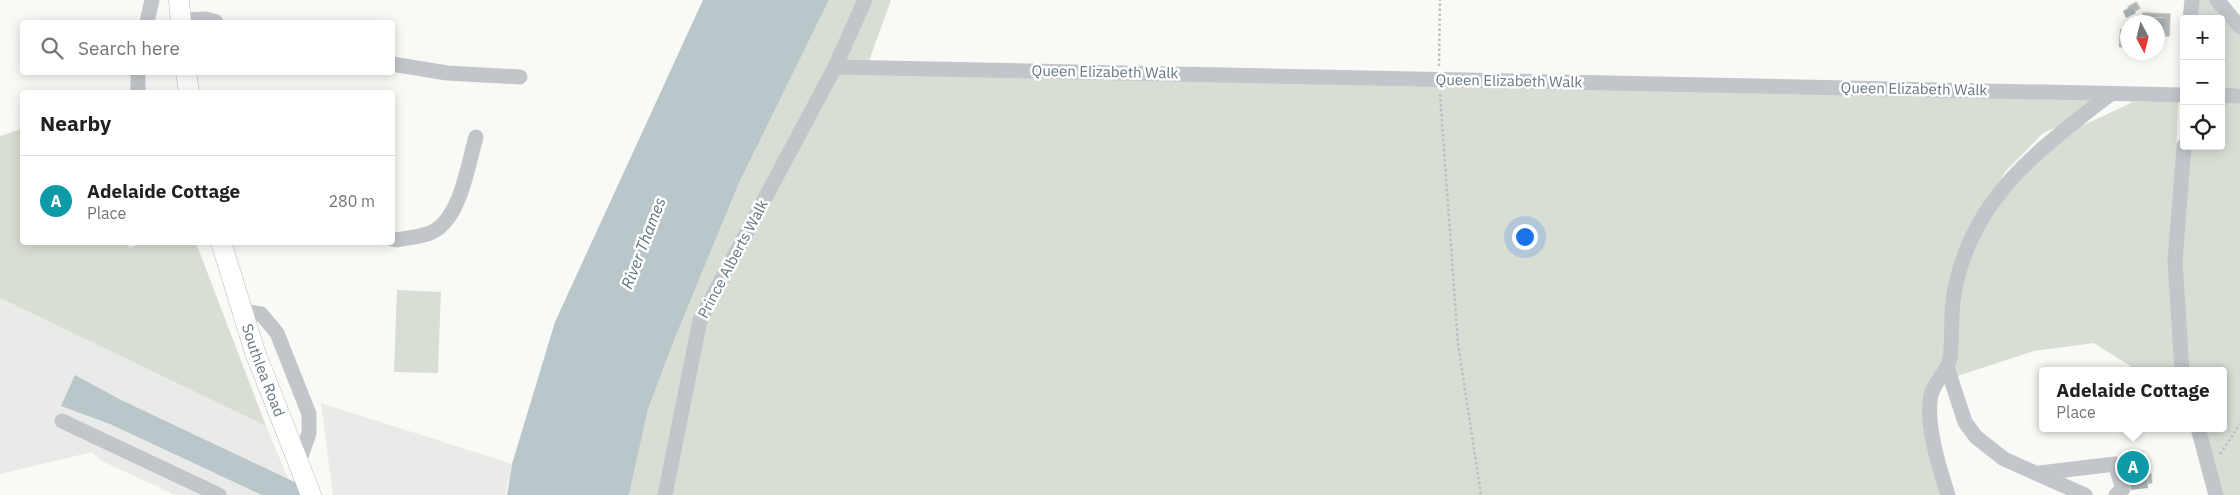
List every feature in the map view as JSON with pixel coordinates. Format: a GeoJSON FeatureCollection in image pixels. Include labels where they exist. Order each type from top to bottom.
{"type":"FeatureCollection","features":[{"type":"Feature","properties":{"kind":"main road"},"geometry":{"type":"LineString","coordinates":[[179,0],[181,20]]}},
{"type":"Feature","properties":{"kind":"main road"},"geometry":{"type":"LineString","coordinates":[[186,75],[189,90]]}},
{"type":"Feature","properties":{"kind":"main road","name":"Southlea Road"},"geometry":{"type":"LineString","coordinates":[[222,245],[242,311],[311,495]]}},
{"type":"Feature","properties":{"kind":"street"},"geometry":{"type":"LineString","coordinates":[[148,20],[152,0]]}},
{"type":"Feature","properties":{"kind":"street","name":"Prince Alberts Walk"},"geometry":{"type":"LineString","coordinates":[[665,495],[700,320],[835,66],[865,0]]}},
{"type":"Feature","properties":{"kind":"street"},"geometry":{"type":"LineString","coordinates":[[2190,15],[2192,0]]}},
{"type":"Feature","properties":{"kind":"street"},"geometry":{"type":"LineString","coordinates":[[2217,0],[2240,27]]}},
{"type":"Feature","properties":{"kind":"street"},"geometry":{"type":"LineString","coordinates":[[395,64],[447,73],[520,77]]}},
{"type":"Feature","properties":{"kind":"street","name":"Queen Elizabeth Walk"},"geometry":{"type":"LineString","coordinates":[[835,66],[2180,95]]}},
{"type":"Feature","properties":{"kind":"street"},"geometry":{"type":"LineString","coordinates":[[138,75],[138,90]]}},
{"type":"Feature","properties":{"kind":"street"},"geometry":{"type":"LineString","coordinates":[[1948,495],[1938,458],[1931,413],[1933,388],[1947,367],[1950,356],[1951,320],[1956,281],[1967,248],[1980,218],[2016,171],[2110,94]]}},
{"type":"Feature","properties":{"kind":"street"},"geometry":{"type":"LineString","coordinates":[[2225,96],[2240,96]]}},
{"type":"Feature","properties":{"kind":"street"},"geometry":{"type":"LineString","coordinates":[[395,240],[434,231],[448,218],[456,205],[476,137]]}},
{"type":"Feature","properties":{"kind":"street"},"geometry":{"type":"LineString","coordinates":[[2182,367],[2175,261],[2184,150]]}},
{"type":"Feature","properties":{"kind":"street"},"geometry":{"type":"LineString","coordinates":[[242,311],[261,314],[277,333],[309,414],[308,434],[299,462]]}},
{"type":"Feature","properties":{"kind":"street"},"geometry":{"type":"LineString","coordinates":[[1947,367],[1969,431],[2004,459],[2085,495]]}},
{"type":"Feature","properties":{"kind":"street"},"geometry":{"type":"LineString","coordinates":[[62,421],[219,495]]}},
{"type":"Feature","properties":{"kind":"street"},"geometry":{"type":"LineString","coordinates":[[2199,432],[2216,495]]}},
{"type":"Feature","properties":{"kind":"street"},"geometry":{"type":"LineString","coordinates":[[2038,474],[2115,464],[2123,489],[2116,495]]}},
{"type":"Feature","properties":{"kind":"path"},"geometry":{"type":"LineString","coordinates":[[1440,0],[1439,79],[1458,344],[1481,495]]}},
{"type":"Feature","properties":{"kind":"shaded area"},"geometry":{"type":"Polygon","coordinates":[[[829,0],[891,0],[866,69],[2115,101],[2043,133],[2005,172],[1961,247],[1944,364],[1931,377],[1946,495],[629,495],[648,409],[675,338],[739,183],[829,0]]]}},
{"type":"Feature","properties":{"kind":"shaded area"},"geometry":{"type":"Polygon","coordinates":[[[2198,0],[2213,0],[2225,15],[2197,15],[2198,0]]]}},
{"type":"Feature","properties":{"kind":"shaded area"},"geometry":{"type":"Polygon","coordinates":[[[2225,15],[2240,34],[2240,88],[2225,89],[2225,15]]]}},
{"type":"Feature","properties":{"kind":"shaded area"},"geometry":{"type":"Polygon","coordinates":[[[2133,102],[2178,102],[2172,285],[2175,367],[2132,367],[2094,343],[2034,351],[1954,377],[1956,302],[1968,255],[1988,213],[2060,136],[2133,102]]]}},
{"type":"Feature","properties":{"kind":"shaded area"},"geometry":{"type":"Polygon","coordinates":[[[2225,102],[2240,102],[2240,495],[2218,495],[2198,432],[2227,432],[2227,367],[2186,367],[2182,315],[2184,202],[2188,150],[2225,150],[2225,102]]]}},
{"type":"Feature","properties":{"kind":"shaded area"},"geometry":{"type":"Polygon","coordinates":[[[20,130],[20,245],[128,245],[130,248],[137,245],[197,245],[266,426],[0,298],[0,136],[20,130]]]}},
{"type":"Feature","properties":{"kind":"shaded area"},"geometry":{"type":"Polygon","coordinates":[[[397,290],[441,292],[438,373],[394,372],[397,290]]]}},
{"type":"Feature","properties":{"kind":"shaded area"},"geometry":{"type":"Polygon","coordinates":[[[0,298],[266,426],[295,495],[175,495],[100,460],[92,452],[0,474],[0,298]]]}},
{"type":"Feature","properties":{"kind":"shaded area"},"geometry":{"type":"Polygon","coordinates":[[[321,403],[512,464],[505,495],[333,495],[321,403]]]}},
{"type":"Feature","properties":{"kind":"water","name":"River Thames"},"geometry":{"type":"Polygon","coordinates":[[[703,0],[829,0],[739,183],[675,338],[648,409],[629,495],[507,495],[512,464],[555,322],[703,0]]]}},
{"type":"Feature","properties":{"kind":"water"},"geometry":{"type":"Polygon","coordinates":[[[75,375],[121,400],[322,495],[262,495],[110,424],[61,406],[75,375]]]}},
{"type":"Feature","properties":{"kind":"building"},"geometry":{"type":"Polygon","coordinates":[[[2132,6],[2136,13],[2125,15],[2123,11],[2132,6]]]}},
{"type":"Feature","properties":{"kind":"building"},"geometry":{"type":"Polygon","coordinates":[[[2138,455],[2141,478],[2147,478],[2148,488],[2131,490],[2126,456],[2138,455]]]}},
{"type":"Feature","properties":{"kind":"place","name":"Adelaide Cottage"},"geometry":{"type":"Point","coordinates":[2133,467]}}]}
